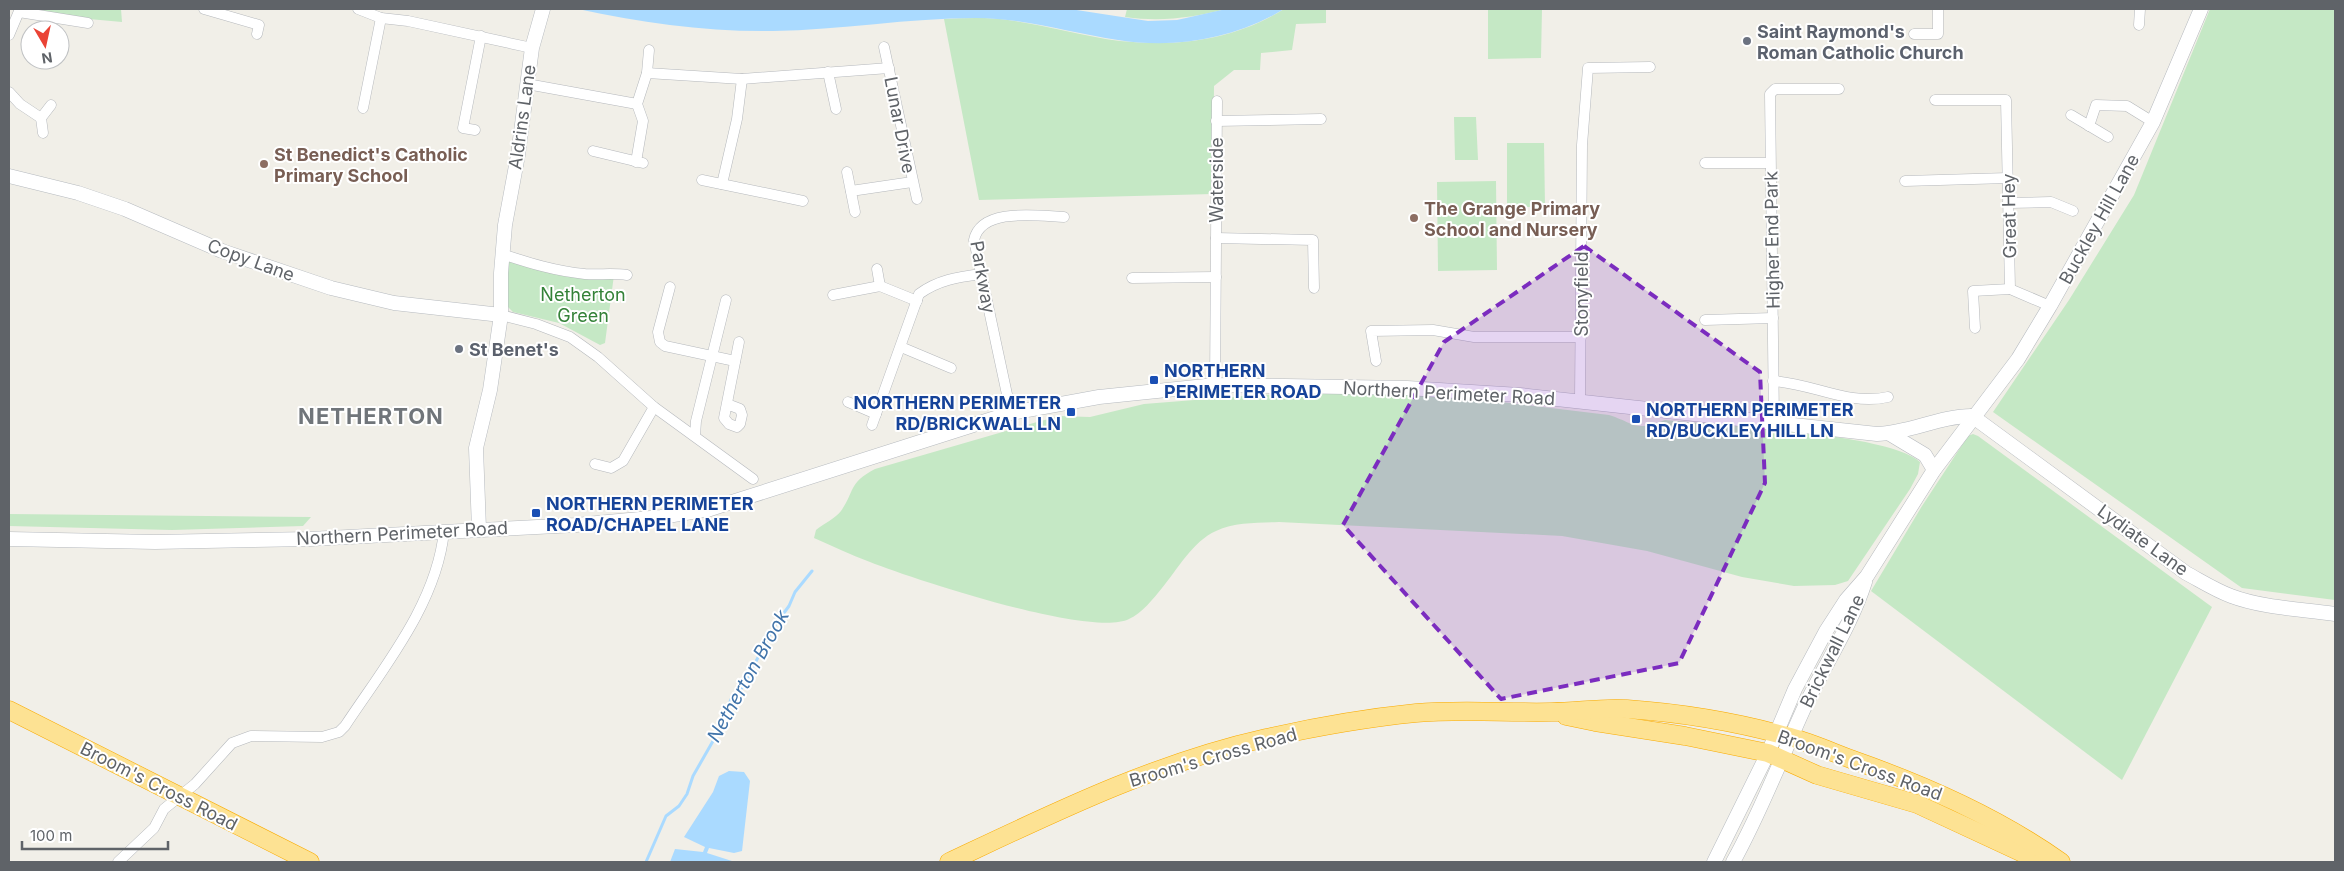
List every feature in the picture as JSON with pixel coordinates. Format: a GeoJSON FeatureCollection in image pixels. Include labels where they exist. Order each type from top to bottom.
{"type":"FeatureCollection","features":[{"type":"Feature","properties":{"kind":"highway","name":"Broom's Cross Road"},"geometry":{"type":"LineString","coordinates":[[9,710],[310,862]]}},
{"type":"Feature","properties":{"kind":"highway","name":"Broom's Cross Road"},"geometry":{"type":"LineString","coordinates":[[949,862],[1122,783],[1264,738],[1352,721],[1418,712],[1489,710],[1554,712],[1595,722],[1685,736],[1781,746],[1882,770],[1952,800],[2013,832],[2061,862]]}},
{"type":"Feature","properties":{"kind":"highway","name":"Broom's Cross Road"},"geometry":{"type":"LineString","coordinates":[[1781,746],[1869,777],[1917,804],[2042,862]]}},
{"type":"Feature","properties":{"kind":"main road","name":"Aldrins Lane"},"geometry":{"type":"LineString","coordinates":[[502,254],[505,226],[518,155],[532,48],[543,9]]}},
{"type":"Feature","properties":{"kind":"main road","name":"Buckley Hill Lane"},"geometry":{"type":"LineString","coordinates":[[1972,416],[2018,359],[2050,306],[2153,122],[2201,9]]}},
{"type":"Feature","properties":{"kind":"main road","name":"Copy Lane"},"geometry":{"type":"LineString","coordinates":[[9,176],[78,193],[125,209],[222,251],[331,288],[394,303],[501,315]]}},
{"type":"Feature","properties":{"kind":"main road"},"geometry":{"type":"LineString","coordinates":[[479,529],[476,448],[490,390],[501,315],[502,254]]}},
{"type":"Feature","properties":{"kind":"main road","name":"Northern Perimeter Road"},"geometry":{"type":"LineString","coordinates":[[9,539],[155,542],[310,539],[576,525],[661,517],[710,509],[1011,413],[1099,397],[1215,385],[1407,388],[1580,400],[1862,433],[1890,434],[1910,430],[1944,418],[1972,416]]}},
{"type":"Feature","properties":{"kind":"main road","name":"Brickwall Lane"},"geometry":{"type":"LineString","coordinates":[[1714,862],[1808,699],[1856,609],[1867,576],[1934,470],[1972,416]]}},
{"type":"Feature","properties":{"kind":"main road","name":"Lydiate Lane"},"geometry":{"type":"LineString","coordinates":[[1972,416],[2186,572],[2213,588],[2257,603],[2335,614]]}},
{"type":"Feature","properties":{"kind":"main road"},"geometry":{"type":"LineString","coordinates":[[1890,434],[1925,455],[1934,470]]}},
{"type":"Feature","properties":{"kind":"main road","name":"Brickwall Lane"},"geometry":{"type":"LineString","coordinates":[[1732,862],[1781,746]]}},
{"type":"Feature","properties":{"kind":"street"},"geometry":{"type":"LineString","coordinates":[[204,9],[259,25],[257,34]]}},
{"type":"Feature","properties":{"kind":"street"},"geometry":{"type":"LineString","coordinates":[[358,9],[381,18],[481,36],[532,48]]}},
{"type":"Feature","properties":{"kind":"street"},"geometry":{"type":"LineString","coordinates":[[1914,34],[1938,34],[1938,9]]}},
{"type":"Feature","properties":{"kind":"street"},"geometry":{"type":"LineString","coordinates":[[2139,25],[2140,9]]}},
{"type":"Feature","properties":{"kind":"street"},"geometry":{"type":"LineString","coordinates":[[9,34],[20,10],[88,23]]}},
{"type":"Feature","properties":{"kind":"street"},"geometry":{"type":"LineString","coordinates":[[363,108],[381,18]]}},
{"type":"Feature","properties":{"kind":"street"},"geometry":{"type":"LineString","coordinates":[[475,130],[463,128],[481,36]]}},
{"type":"Feature","properties":{"kind":"street","name":"Lunar Drive"},"geometry":{"type":"LineString","coordinates":[[884,47],[917,199]]}},
{"type":"Feature","properties":{"kind":"street"},"geometry":{"type":"LineString","coordinates":[[593,151],[640,162],[643,121],[637,104],[647,73],[649,50]]}},
{"type":"Feature","properties":{"kind":"street","name":"Stonyfield"},"geometry":{"type":"LineString","coordinates":[[1580,400],[1582,146],[1588,68],[1650,67]]}},
{"type":"Feature","properties":{"kind":"street","name":"Lunar Drive"},"geometry":{"type":"LineString","coordinates":[[647,73],[742,79],[889,68]]}},
{"type":"Feature","properties":{"kind":"street"},"geometry":{"type":"LineString","coordinates":[[828,72],[836,109]]}},
{"type":"Feature","properties":{"kind":"street"},"geometry":{"type":"LineString","coordinates":[[722,184],[737,120],[742,79]]}},
{"type":"Feature","properties":{"kind":"street"},"geometry":{"type":"LineString","coordinates":[[527,84],[637,104]]}},
{"type":"Feature","properties":{"kind":"street","name":"Higher End Park"},"geometry":{"type":"LineString","coordinates":[[1774,422],[1770,94],[1775,89],[1839,89]]}},
{"type":"Feature","properties":{"kind":"street"},"geometry":{"type":"LineString","coordinates":[[9,92],[20,104],[41,118]]}},
{"type":"Feature","properties":{"kind":"street","name":"Great Hey"},"geometry":{"type":"LineString","coordinates":[[1935,100],[2006,100],[2010,289]]}},
{"type":"Feature","properties":{"kind":"street","name":"Waterside"},"geometry":{"type":"LineString","coordinates":[[1215,385],[1216,101]]}},
{"type":"Feature","properties":{"kind":"street"},"geometry":{"type":"LineString","coordinates":[[43,133],[41,118],[51,105]]}},
{"type":"Feature","properties":{"kind":"street"},"geometry":{"type":"LineString","coordinates":[[2089,126],[2096,105],[2123,105],[2153,122]]}},
{"type":"Feature","properties":{"kind":"street"},"geometry":{"type":"LineString","coordinates":[[2071,115],[2108,137]]}},
{"type":"Feature","properties":{"kind":"street","name":"Waterside"},"geometry":{"type":"LineString","coordinates":[[1216,121],[1321,118]]}},
{"type":"Feature","properties":{"kind":"street","name":"Higher End Park"},"geometry":{"type":"LineString","coordinates":[[1705,163],[1770,162]]}},
{"type":"Feature","properties":{"kind":"street"},"geometry":{"type":"LineString","coordinates":[[847,172],[855,212]]}},
{"type":"Feature","properties":{"kind":"street"},"geometry":{"type":"LineString","coordinates":[[1905,181],[2008,178]]}},
{"type":"Feature","properties":{"kind":"street"},"geometry":{"type":"LineString","coordinates":[[702,180],[803,201]]}},
{"type":"Feature","properties":{"kind":"street","name":"Lunar Drive"},"geometry":{"type":"LineString","coordinates":[[851,191],[912,182]]}},
{"type":"Feature","properties":{"kind":"street"},"geometry":{"type":"LineString","coordinates":[[2008,203],[2045,207],[2059,204],[2073,211]]}},
{"type":"Feature","properties":{"kind":"street","name":"Parkway"},"geometry":{"type":"LineString","coordinates":[[1011,413],[974,240],[976,231],[988,221],[1007,216],[1064,217]]}},
{"type":"Feature","properties":{"kind":"street","name":"Waterside"},"geometry":{"type":"LineString","coordinates":[[1216,238],[1313,240],[1314,288]]}},
{"type":"Feature","properties":{"kind":"street"},"geometry":{"type":"LineString","coordinates":[[502,254],[545,268],[588,274],[612,273],[627,275]]}},
{"type":"Feature","properties":{"kind":"street"},"geometry":{"type":"LineString","coordinates":[[878,269],[880,286]]}},
{"type":"Feature","properties":{"kind":"street"},"geometry":{"type":"LineString","coordinates":[[872,426],[902,347],[919,294],[931,285],[950,279],[981,274]]}},
{"type":"Feature","properties":{"kind":"street"},"geometry":{"type":"LineString","coordinates":[[1132,278],[1216,277]]}},
{"type":"Feature","properties":{"kind":"street"},"geometry":{"type":"LineString","coordinates":[[833,295],[880,286],[917,301]]}},
{"type":"Feature","properties":{"kind":"street"},"geometry":{"type":"LineString","coordinates":[[670,287],[658,332],[660,342],[665,346],[735,361]]}},
{"type":"Feature","properties":{"kind":"street"},"geometry":{"type":"LineString","coordinates":[[1975,328],[1973,290],[2010,289],[2050,306]]}},
{"type":"Feature","properties":{"kind":"street"},"geometry":{"type":"LineString","coordinates":[[695,436],[696,421],[726,300]]}},
{"type":"Feature","properties":{"kind":"street"},"geometry":{"type":"LineString","coordinates":[[501,315],[536,324],[570,337],[598,357],[654,407],[753,479]]}},
{"type":"Feature","properties":{"kind":"street","name":"Higher End Park"},"geometry":{"type":"LineString","coordinates":[[1705,320],[1773,318]]}},
{"type":"Feature","properties":{"kind":"street"},"geometry":{"type":"LineString","coordinates":[[1376,362],[1371,331],[1433,330],[1474,337],[1581,337]]}},
{"type":"Feature","properties":{"kind":"street"},"geometry":{"type":"LineString","coordinates":[[727,404],[739,342]]}},
{"type":"Feature","properties":{"kind":"street"},"geometry":{"type":"LineString","coordinates":[[902,347],[951,368]]}},
{"type":"Feature","properties":{"kind":"street"},"geometry":{"type":"LineString","coordinates":[[1773,381],[1852,398],[1868,400],[1888,397]]}},
{"type":"Feature","properties":{"kind":"street"},"geometry":{"type":"LineString","coordinates":[[848,402],[876,414]]}},
{"type":"Feature","properties":{"kind":"street"},"geometry":{"type":"LineString","coordinates":[[595,464],[611,468],[623,461],[654,407]]}},
{"type":"Feature","properties":{"kind":"street"},"geometry":{"type":"LineString","coordinates":[[118,862],[154,828],[164,809],[195,784],[232,743],[251,736],[322,737],[339,732],[345,726],[400,642],[419,609],[442,550],[444,531]]}},
{"type":"Feature","properties":{"kind":"highlighted area"},"geometry":{"type":"Polygon","coordinates":[[[1584,246],[1760,372],[1765,483],[1679,663],[1501,699],[1343,525],[1444,342],[1584,246]]]}},
{"type":"Feature","properties":{"kind":"green space"},"geometry":{"type":"Polygon","coordinates":[[[33,9],[121,9],[122,22],[89,19],[33,9]]]}},
{"type":"Feature","properties":{"kind":"green space"},"geometry":{"type":"Polygon","coordinates":[[[1127,9],[1226,9],[1188,17],[1151,19],[1125,17],[1127,9]]]}},
{"type":"Feature","properties":{"kind":"green space"},"geometry":{"type":"Polygon","coordinates":[[[1284,9],[1326,9],[1326,23],[1296,24],[1292,50],[1261,53],[1260,70],[1234,70],[1214,86],[1213,194],[979,200],[944,19],[1000,19],[1120,41],[1163,43],[1185,42],[1226,34],[1265,20],[1284,9]]]}},
{"type":"Feature","properties":{"kind":"green space"},"geometry":{"type":"Polygon","coordinates":[[[1488,9],[1542,9],[1541,58],[1488,59],[1488,9]]]}},
{"type":"Feature","properties":{"kind":"green space"},"geometry":{"type":"Polygon","coordinates":[[[2210,9],[2335,9],[2335,600],[2242,588],[1993,412],[2069,300],[2134,195],[2210,9]]]}},
{"type":"Feature","properties":{"kind":"green space"},"geometry":{"type":"Polygon","coordinates":[[[1454,117],[1476,117],[1478,160],[1455,160],[1454,117]]]}},
{"type":"Feature","properties":{"kind":"green space"},"geometry":{"type":"Polygon","coordinates":[[[1507,143],[1544,143],[1545,207],[1507,207],[1507,143]]]}},
{"type":"Feature","properties":{"kind":"green space"},"geometry":{"type":"Polygon","coordinates":[[[1496,181],[1497,270],[1438,271],[1437,182],[1496,181]]]}},
{"type":"Feature","properties":{"kind":"green space","name":"Netherton Green"},"geometry":{"type":"Polygon","coordinates":[[[507,261],[547,271],[614,275],[605,343],[600,345],[559,323],[513,312],[508,307],[507,261]]]}},
{"type":"Feature","properties":{"kind":"green space"},"geometry":{"type":"Polygon","coordinates":[[[1335,392],[1418,394],[1501,402],[1609,415],[1641,426],[1665,420],[1800,432],[1874,444],[1902,452],[1920,462],[1918,474],[1910,489],[1848,581],[1835,585],[1794,586],[1742,577],[1647,551],[1562,536],[1279,522],[1255,523],[1223,528],[1208,536],[1186,556],[1159,592],[1143,609],[1129,619],[1109,623],[1042,614],[961,593],[870,562],[814,538],[816,530],[841,511],[856,483],[875,469],[1037,422],[1060,416],[1090,417],[1144,404],[1257,395],[1335,392]]]}},
{"type":"Feature","properties":{"kind":"green space"},"geometry":{"type":"Polygon","coordinates":[[[1973,434],[2212,607],[2122,780],[1871,591],[1922,506],[1968,436],[1973,434]]]}},
{"type":"Feature","properties":{"kind":"green space"},"geometry":{"type":"Polygon","coordinates":[[[9,514],[311,517],[303,526],[172,530],[9,526],[9,514]]]}},
{"type":"Feature","properties":{"kind":"water"},"geometry":{"type":"Polygon","coordinates":[[[578,9],[1070,9],[1148,21],[1177,20],[1226,9],[1284,9],[1245,28],[1225,34],[1183,42],[1161,43],[1118,40],[1012,20],[976,18],[925,20],[824,29],[748,31],[675,26],[578,9]]]}},
{"type":"Feature","properties":{"kind":"water"},"geometry":{"type":"Polygon","coordinates":[[[729,771],[744,772],[750,781],[742,851],[734,853],[709,848],[707,853],[735,862],[670,862],[675,849],[703,852],[705,847],[684,837],[713,792],[719,776],[729,771]]]}},
{"type":"Feature","properties":{"kind":"waterway","name":"Netherton Brook"},"geometry":{"type":"LineString","coordinates":[[646,862],[666,816],[679,806],[687,794],[693,776],[713,741],[732,697],[742,688],[775,625],[789,606],[795,592],[812,571]]}},
{"type":"Feature","properties":{"kind":"place","name":"Saint Raymond's Roman Catholic Church"},"geometry":{"type":"Point","coordinates":[1747,41]}},
{"type":"Feature","properties":{"kind":"place","name":"St Benedict's Catholic Primary School"},"geometry":{"type":"Point","coordinates":[264,164]}},
{"type":"Feature","properties":{"kind":"place","name":"The Grange Primary School and Nursery"},"geometry":{"type":"Point","coordinates":[1414,218]}},
{"type":"Feature","properties":{"kind":"place","name":"St Benet's"},"geometry":{"type":"Point","coordinates":[459,349]}},
{"type":"Feature","properties":{"kind":"place","name":"NORTHERN PERIMETER ROAD"},"geometry":{"type":"Point","coordinates":[1154,380]}},
{"type":"Feature","properties":{"kind":"place","name":"NORTHERN PERIMETER RD/BRICKWALL LN"},"geometry":{"type":"Point","coordinates":[1071,412]}},
{"type":"Feature","properties":{"kind":"place","name":"NORTHERN PERIMETER RD/BUCKLEY HILL LN"},"geometry":{"type":"Point","coordinates":[1636,419]}},
{"type":"Feature","properties":{"kind":"place","name":"NORTHERN PERIMETER ROAD/CHAPEL LANE"},"geometry":{"type":"Point","coordinates":[536,513]}},
{"type":"Feature","properties":{"kind":"district","name":"NETHERTON"},"geometry":{"type":"Point","coordinates":[371,416]}}]}
